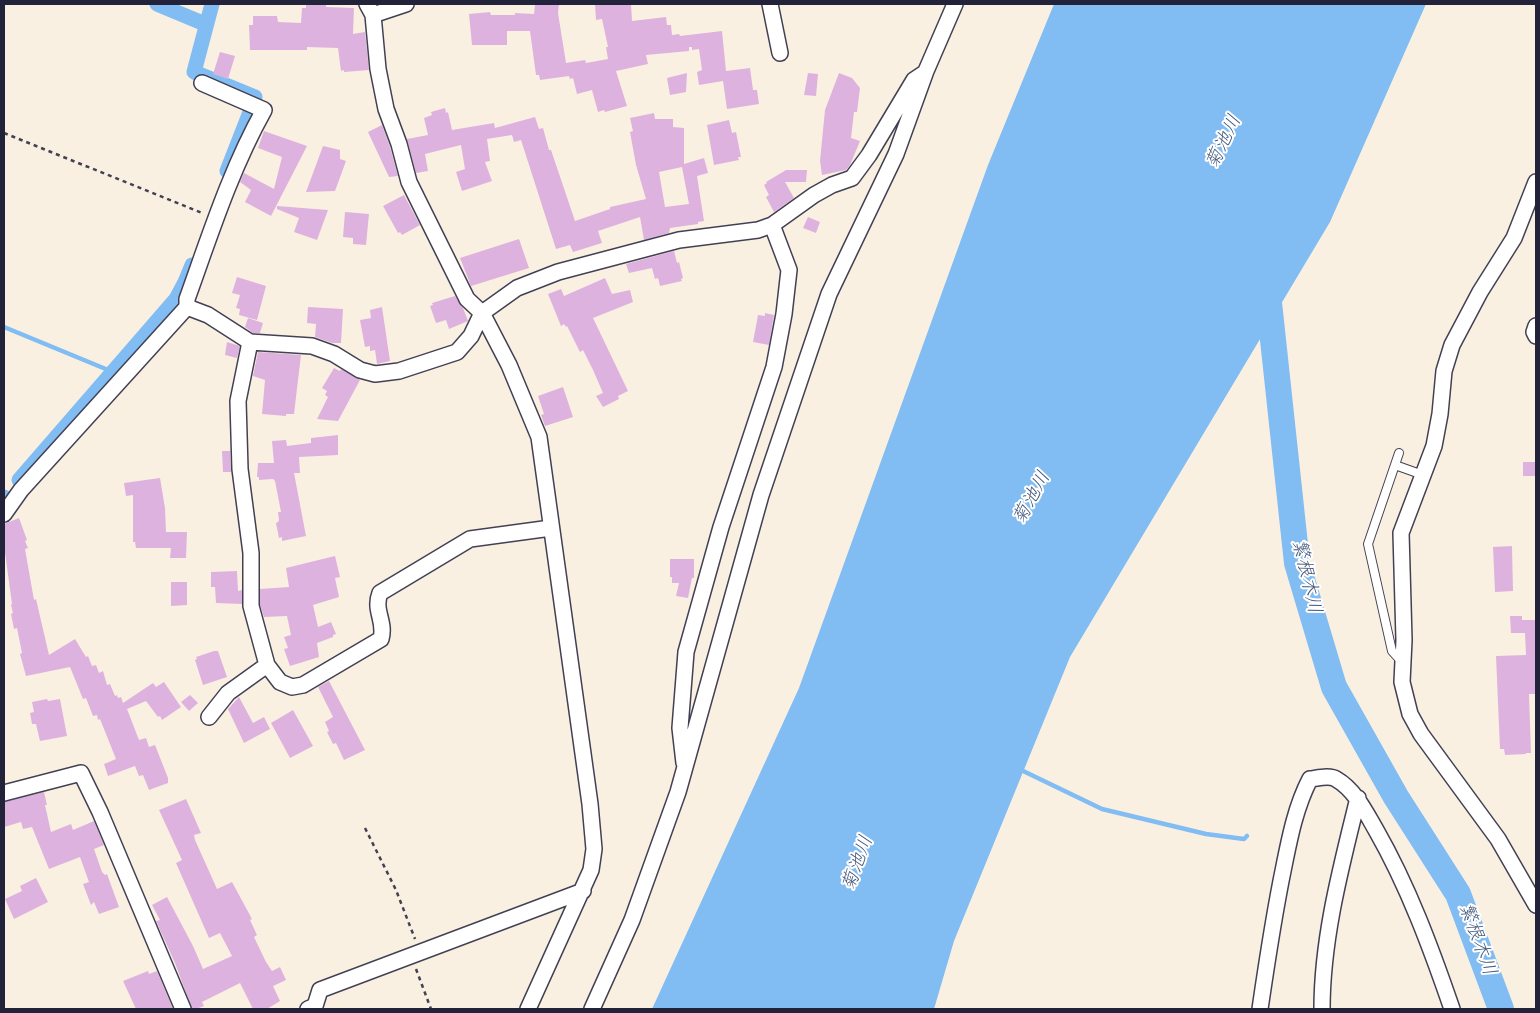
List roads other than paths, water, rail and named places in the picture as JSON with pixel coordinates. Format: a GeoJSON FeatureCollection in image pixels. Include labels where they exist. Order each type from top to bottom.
{"type":"FeatureCollection","features":[{"type":"Feature","properties":{"kind":"street"},"geometry":{"type":"LineString","coordinates":[[406,4],[370,9],[378,69],[386,109],[399,144],[409,182],[467,299],[482,313],[509,365],[539,437],[590,804],[594,850],[591,870],[528,1009]]}},
{"type":"Feature","properties":{"kind":"street"},"geometry":{"type":"LineString","coordinates":[[770,4],[780,54]]}},
{"type":"Feature","properties":{"kind":"street"},"geometry":{"type":"LineString","coordinates":[[592,1009],[632,920],[678,792],[761,496],[829,294],[896,154],[926,71],[954,4]]}},
{"type":"Feature","properties":{"kind":"street"},"geometry":{"type":"LineString","coordinates":[[188,307],[208,315],[250,342],[312,346],[334,354],[360,370],[375,374],[399,371],[457,352],[471,336],[482,313],[517,288],[558,272],[679,240],[758,230],[772,225],[814,195],[832,185],[852,178],[869,155],[914,80],[926,71]]}},
{"type":"Feature","properties":{"kind":"street"},"geometry":{"type":"LineString","coordinates":[[4,514],[21,490],[188,307],[187,299],[216,219],[247,141],[264,110],[202,83]]}},
{"type":"Feature","properties":{"kind":"street"},"geometry":{"type":"LineString","coordinates":[[1536,182],[1514,238],[1480,292],[1452,346],[1444,371],[1434,446],[1401,533],[1404,640],[1402,682],[1410,714],[1421,734],[1498,840],[1536,905]]}},
{"type":"Feature","properties":{"kind":"street"},"geometry":{"type":"LineString","coordinates":[[684,769],[680,728],[686,652],[720,528],[774,367],[784,314],[789,270],[772,225]]}},
{"type":"Feature","properties":{"kind":"street"},"geometry":{"type":"LineString","coordinates":[[1536,326],[1534,332],[1536,336]]}},
{"type":"Feature","properties":{"kind":"street"},"geometry":{"type":"LineString","coordinates":[[250,342],[238,401],[240,469],[251,553],[251,606],[267,665],[280,682],[292,687],[303,685],[381,639],[383,630],[376,602],[380,593],[470,539],[551,528]]}},
{"type":"Feature","properties":{"kind":"street"},"geometry":{"type":"LineString","coordinates":[[209,717],[228,693],[267,665]]}},
{"type":"Feature","properties":{"kind":"street"},"geometry":{"type":"LineString","coordinates":[[4,793],[81,773],[104,821],[183,1009]]}},
{"type":"Feature","properties":{"kind":"street"},"geometry":{"type":"LineString","coordinates":[[1260,1009],[1274,914],[1293,824],[1302,794],[1310,779],[1322,777],[1335,778],[1358,798],[1393,861],[1435,958],[1452,1009]]}},
{"type":"Feature","properties":{"kind":"street"},"geometry":{"type":"LineString","coordinates":[[1322,1009],[1325,954],[1340,872],[1358,798]]}},
{"type":"Feature","properties":{"kind":"street"},"geometry":{"type":"LineString","coordinates":[[308,1009],[315,1006],[320,990],[583,891]]}},
{"type":"Feature","properties":{"kind":"lane"},"geometry":{"type":"LineString","coordinates":[[1399,453],[1368,544],[1392,651],[1403,663]]}},
{"type":"Feature","properties":{"kind":"lane"},"geometry":{"type":"LineString","coordinates":[[1395,465],[1423,475]]}},
{"type":"Feature","properties":{"kind":"water","name":"菊池川"},"geometry":{"type":"Polygon","coordinates":[[[1054,4],[1426,4],[1330,222],[1070,657],[954,941],[934,1009],[652,1009],[799,688],[988,165],[1054,4]]]}},
{"type":"Feature","properties":{"kind":"waterway"},"geometry":{"type":"LineString","coordinates":[[157,4],[205,24]]}},
{"type":"Feature","properties":{"kind":"waterway"},"geometry":{"type":"LineString","coordinates":[[212,4],[194,72],[255,97],[254,100]]}},
{"type":"Feature","properties":{"kind":"waterway"},"geometry":{"type":"LineString","coordinates":[[227,171],[252,107]]}},
{"type":"Feature","properties":{"kind":"waterway"},"geometry":{"type":"LineString","coordinates":[[19,480],[176,299],[192,265]]}},
{"type":"Feature","properties":{"kind":"waterway","name":"繁根木川"},"geometry":{"type":"LineString","coordinates":[[1267,284],[1297,563],[1334,687],[1396,797],[1458,894],[1501,1009]]}},
{"type":"Feature","properties":{"kind":"waterway"},"geometry":{"type":"LineString","coordinates":[[4,327],[113,372]]}},
{"type":"Feature","properties":{"kind":"waterway"},"geometry":{"type":"LineString","coordinates":[[1019,769],[1102,809],[1206,834],[1244,839],[1247,836]]}}]}
